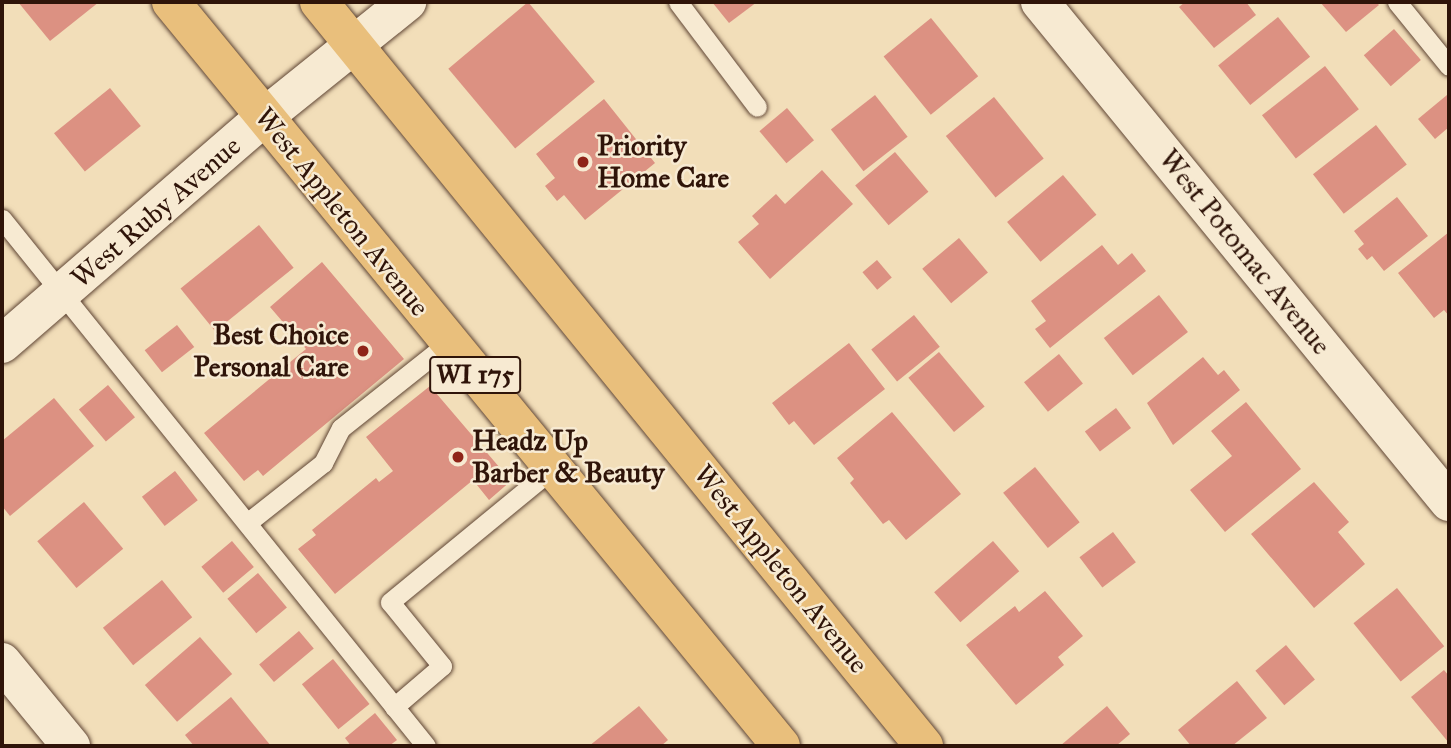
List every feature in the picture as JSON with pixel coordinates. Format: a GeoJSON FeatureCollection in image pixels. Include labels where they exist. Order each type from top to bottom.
{"type":"FeatureCollection","features":[{"type":"Feature","properties":{"kind":"main road","name":"West Appleton Avenue"},"geometry":{"type":"LineString","coordinates":[[171,2],[780,746]]}},
{"type":"Feature","properties":{"kind":"main road","name":"West Appleton Avenue"},"geometry":{"type":"LineString","coordinates":[[319,2],[924,746]]}},
{"type":"Feature","properties":{"kind":"street","name":"West Ruby Avenue"},"geometry":{"type":"LineString","coordinates":[[2,344],[64,294],[264,117],[408,2]]}},
{"type":"Feature","properties":{"kind":"street","name":"West Potomac Avenue"},"geometry":{"type":"LineString","coordinates":[[1040,2],[1449,502]]}},
{"type":"Feature","properties":{"kind":"street"},"geometry":{"type":"LineString","coordinates":[[2,662],[71,746]]}},
{"type":"Feature","properties":{"kind":"lane"},"geometry":{"type":"LineString","coordinates":[[678,2],[757,107]]}},
{"type":"Feature","properties":{"kind":"lane"},"geometry":{"type":"LineString","coordinates":[[1397,2],[1449,66]]}},
{"type":"Feature","properties":{"kind":"lane"},"geometry":{"type":"LineString","coordinates":[[2,219],[426,746]]}},
{"type":"Feature","properties":{"kind":"lane"},"geometry":{"type":"LineString","coordinates":[[247,523],[323,463],[341,428],[449,343]]}},
{"type":"Feature","properties":{"kind":"lane"},"geometry":{"type":"LineString","coordinates":[[394,707],[442,666],[390,602],[552,469]]}},
{"type":"Feature","properties":{"kind":"building"},"geometry":{"type":"Polygon","coordinates":[[[18,2],[99,2],[50,41],[18,2]]]}},
{"type":"Feature","properties":{"kind":"building"},"geometry":{"type":"Polygon","coordinates":[[[528,2],[595,82],[515,149],[448,69],[528,2]]]}},
{"type":"Feature","properties":{"kind":"building"},"geometry":{"type":"Polygon","coordinates":[[[712,2],[757,2],[729,23],[712,2]]]}},
{"type":"Feature","properties":{"kind":"building"},"geometry":{"type":"Polygon","coordinates":[[[1185,2],[1246,2],[1256,15],[1214,48],[1179,7],[1185,2]]]}},
{"type":"Feature","properties":{"kind":"building"},"geometry":{"type":"Polygon","coordinates":[[[1320,2],[1376,2],[1379,5],[1346,32],[1320,2]]]}},
{"type":"Feature","properties":{"kind":"building"},"geometry":{"type":"Polygon","coordinates":[[[1278,17],[1310,57],[1250,105],[1218,65],[1278,17]]]}},
{"type":"Feature","properties":{"kind":"building"},"geometry":{"type":"Polygon","coordinates":[[[931,18],[978,76],[931,115],[884,56],[931,18]]]}},
{"type":"Feature","properties":{"kind":"building"},"geometry":{"type":"Polygon","coordinates":[[[1394,29],[1421,60],[1391,86],[1364,55],[1394,29]]]}},
{"type":"Feature","properties":{"kind":"building"},"geometry":{"type":"Polygon","coordinates":[[[1325,66],[1359,109],[1296,159],[1262,115],[1325,66]]]}},
{"type":"Feature","properties":{"kind":"building"},"geometry":{"type":"Polygon","coordinates":[[[110,88],[141,126],[85,171],[54,133],[110,88]]]}},
{"type":"Feature","properties":{"kind":"building"},"geometry":{"type":"Polygon","coordinates":[[[875,95],[908,137],[864,171],[831,129],[875,95]]]}},
{"type":"Feature","properties":{"kind":"building"},"geometry":{"type":"Polygon","coordinates":[[[1447,95],[1449,127],[1435,139],[1418,119],[1447,95]]]}},
{"type":"Feature","properties":{"kind":"building"},"geometry":{"type":"Polygon","coordinates":[[[994,97],[1044,158],[996,197],[946,136],[994,97]]]}},
{"type":"Feature","properties":{"kind":"building"},"geometry":{"type":"Polygon","coordinates":[[[604,99],[655,163],[585,220],[564,195],[557,201],[545,186],[555,178],[536,154],[604,99]]]}},
{"type":"Feature","properties":{"kind":"building"},"geometry":{"type":"Polygon","coordinates":[[[787,108],[814,140],[786,163],[759,131],[787,108]]]}},
{"type":"Feature","properties":{"kind":"building"},"geometry":{"type":"Polygon","coordinates":[[[1376,125],[1407,164],[1344,214],[1313,174],[1376,125]]]}},
{"type":"Feature","properties":{"kind":"building"},"geometry":{"type":"Polygon","coordinates":[[[895,152],[928,192],[889,225],[855,185],[895,152]]]}},
{"type":"Feature","properties":{"kind":"building"},"geometry":{"type":"Polygon","coordinates":[[[822,170],[853,204],[770,279],[738,242],[759,224],[752,216],[776,194],[785,204],[822,170]]]}},
{"type":"Feature","properties":{"kind":"building"},"geometry":{"type":"Polygon","coordinates":[[[1063,175],[1096,215],[1041,262],[1007,222],[1063,175]]]}},
{"type":"Feature","properties":{"kind":"building"},"geometry":{"type":"Polygon","coordinates":[[[1397,197],[1428,236],[1384,271],[1372,256],[1367,260],[1358,249],[1364,244],[1354,231],[1397,197]]]}},
{"type":"Feature","properties":{"kind":"building"},"geometry":{"type":"Polygon","coordinates":[[[259,225],[294,268],[215,331],[181,289],[259,225]]]}},
{"type":"Feature","properties":{"kind":"building"},"geometry":{"type":"Polygon","coordinates":[[[1449,232],[1449,316],[1444,310],[1434,318],[1398,273],[1449,232]]]}},
{"type":"Feature","properties":{"kind":"building"},"geometry":{"type":"Polygon","coordinates":[[[959,238],[988,272],[951,303],[922,269],[959,238]]]}},
{"type":"Feature","properties":{"kind":"building"},"geometry":{"type":"Polygon","coordinates":[[[1102,245],[1118,265],[1132,253],[1146,271],[1050,348],[1035,329],[1046,321],[1031,301],[1102,245]]]}},
{"type":"Feature","properties":{"kind":"building"},"geometry":{"type":"Polygon","coordinates":[[[877,260],[892,278],[877,290],[862,272],[877,260]]]}},
{"type":"Feature","properties":{"kind":"building"},"geometry":{"type":"Polygon","coordinates":[[[322,262],[404,359],[263,476],[258,470],[244,481],[204,433],[306,349],[270,307],[322,262]]]}},
{"type":"Feature","properties":{"kind":"building"},"geometry":{"type":"Polygon","coordinates":[[[1159,295],[1188,332],[1133,375],[1104,338],[1159,295]]]}},
{"type":"Feature","properties":{"kind":"building"},"geometry":{"type":"Polygon","coordinates":[[[914,315],[940,347],[897,381],[871,350],[914,315]]]}},
{"type":"Feature","properties":{"kind":"building"},"geometry":{"type":"Polygon","coordinates":[[[177,325],[194,347],[162,372],[145,350],[177,325]]]}},
{"type":"Feature","properties":{"kind":"building"},"geometry":{"type":"Polygon","coordinates":[[[849,343],[885,389],[814,445],[794,421],[789,425],[772,403],[849,343]]]}},
{"type":"Feature","properties":{"kind":"building"},"geometry":{"type":"Polygon","coordinates":[[[939,352],[985,406],[954,432],[908,378],[939,352]]]}},
{"type":"Feature","properties":{"kind":"building"},"geometry":{"type":"Polygon","coordinates":[[[1059,354],[1083,384],[1048,412],[1024,382],[1059,354]]]}},
{"type":"Feature","properties":{"kind":"building"},"geometry":{"type":"Polygon","coordinates":[[[1203,357],[1218,375],[1224,370],[1240,390],[1173,445],[1147,403],[1203,357]]]}},
{"type":"Feature","properties":{"kind":"building"},"geometry":{"type":"Polygon","coordinates":[[[108,385],[135,417],[106,442],[79,409],[108,385]]]}},
{"type":"Feature","properties":{"kind":"building"},"geometry":{"type":"Polygon","coordinates":[[[430,386],[511,481],[489,500],[473,480],[335,594],[298,549],[316,535],[312,530],[376,478],[379,482],[393,471],[366,437],[430,386]]]}},
{"type":"Feature","properties":{"kind":"building"},"geometry":{"type":"Polygon","coordinates":[[[54,398],[94,446],[10,516],[2,506],[2,441],[54,398]]]}},
{"type":"Feature","properties":{"kind":"building"},"geometry":{"type":"Polygon","coordinates":[[[1246,402],[1301,469],[1225,532],[1190,490],[1232,456],[1211,431],[1246,402]]]}},
{"type":"Feature","properties":{"kind":"building"},"geometry":{"type":"Polygon","coordinates":[[[1116,408],[1131,428],[1100,451],[1085,431],[1116,408]]]}},
{"type":"Feature","properties":{"kind":"building"},"geometry":{"type":"Polygon","coordinates":[[[892,412],[961,494],[906,540],[889,520],[883,524],[850,483],[854,479],[837,458],[892,412]]]}},
{"type":"Feature","properties":{"kind":"building"},"geometry":{"type":"Polygon","coordinates":[[[1035,467],[1080,522],[1048,548],[1003,493],[1035,467]]]}},
{"type":"Feature","properties":{"kind":"building"},"geometry":{"type":"Polygon","coordinates":[[[175,471],[198,500],[165,526],[142,497],[175,471]]]}},
{"type":"Feature","properties":{"kind":"building"},"geometry":{"type":"Polygon","coordinates":[[[1314,482],[1349,522],[1338,532],[1365,564],[1314,608],[1251,534],[1314,482]]]}},
{"type":"Feature","properties":{"kind":"building"},"geometry":{"type":"Polygon","coordinates":[[[84,502],[123,549],[76,588],[37,541],[84,502]]]}},
{"type":"Feature","properties":{"kind":"building"},"geometry":{"type":"Polygon","coordinates":[[[1113,532],[1136,562],[1102,588],[1079,557],[1113,532]]]}},
{"type":"Feature","properties":{"kind":"building"},"geometry":{"type":"Polygon","coordinates":[[[232,541],[254,567],[223,593],[201,567],[232,541]]]}},
{"type":"Feature","properties":{"kind":"building"},"geometry":{"type":"Polygon","coordinates":[[[993,541],[1019,571],[960,622],[934,592],[993,541]]]}},
{"type":"Feature","properties":{"kind":"building"},"geometry":{"type":"Polygon","coordinates":[[[258,573],[287,607],[256,633],[227,599],[258,573]]]}},
{"type":"Feature","properties":{"kind":"building"},"geometry":{"type":"Polygon","coordinates":[[[162,580],[192,617],[133,665],[103,628],[162,580]]]}},
{"type":"Feature","properties":{"kind":"building"},"geometry":{"type":"Polygon","coordinates":[[[1397,588],[1444,646],[1401,682],[1353,623],[1397,588]]]}},
{"type":"Feature","properties":{"kind":"building"},"geometry":{"type":"Polygon","coordinates":[[[1045,591],[1083,636],[1058,657],[1064,665],[1016,705],[966,645],[1015,606],[1019,612],[1045,591]]]}},
{"type":"Feature","properties":{"kind":"building"},"geometry":{"type":"Polygon","coordinates":[[[299,631],[314,649],[274,682],[259,664],[299,631]]]}},
{"type":"Feature","properties":{"kind":"building"},"geometry":{"type":"Polygon","coordinates":[[[200,637],[232,674],[177,722],[145,685],[200,637]]]}},
{"type":"Feature","properties":{"kind":"building"},"geometry":{"type":"Polygon","coordinates":[[[1286,645],[1315,679],[1284,705],[1255,671],[1286,645]]]}},
{"type":"Feature","properties":{"kind":"building"},"geometry":{"type":"Polygon","coordinates":[[[333,659],[370,704],[338,729],[302,684],[333,659]]]}},
{"type":"Feature","properties":{"kind":"building"},"geometry":{"type":"Polygon","coordinates":[[[1444,670],[1449,676],[1449,743],[1411,697],[1444,670]]]}},
{"type":"Feature","properties":{"kind":"building"},"geometry":{"type":"Polygon","coordinates":[[[1237,681],[1267,718],[1232,746],[1191,746],[1178,730],[1237,681]]]}},
{"type":"Feature","properties":{"kind":"building"},"geometry":{"type":"Polygon","coordinates":[[[231,697],[271,746],[194,746],[185,735],[231,697]]]}},
{"type":"Feature","properties":{"kind":"building"},"geometry":{"type":"Polygon","coordinates":[[[639,706],[668,740],[661,746],[589,746],[639,706]]]}},
{"type":"Feature","properties":{"kind":"building"},"geometry":{"type":"Polygon","coordinates":[[[1107,706],[1130,734],[1116,746],[1060,746],[1107,706]]]}},
{"type":"Feature","properties":{"kind":"building"},"geometry":{"type":"Polygon","coordinates":[[[375,713],[397,740],[389,746],[351,746],[345,738],[375,713]]]}},
{"type":"Feature","properties":{"kind":"place","name":"Priority Home Care"},"geometry":{"type":"Point","coordinates":[583,162]}},
{"type":"Feature","properties":{"kind":"place","name":"Best Choice Personal Care"},"geometry":{"type":"Point","coordinates":[363,351]}},
{"type":"Feature","properties":{"kind":"place","name":"Headz Up Barber & Beauty"},"geometry":{"type":"Point","coordinates":[458,457]}}]}
